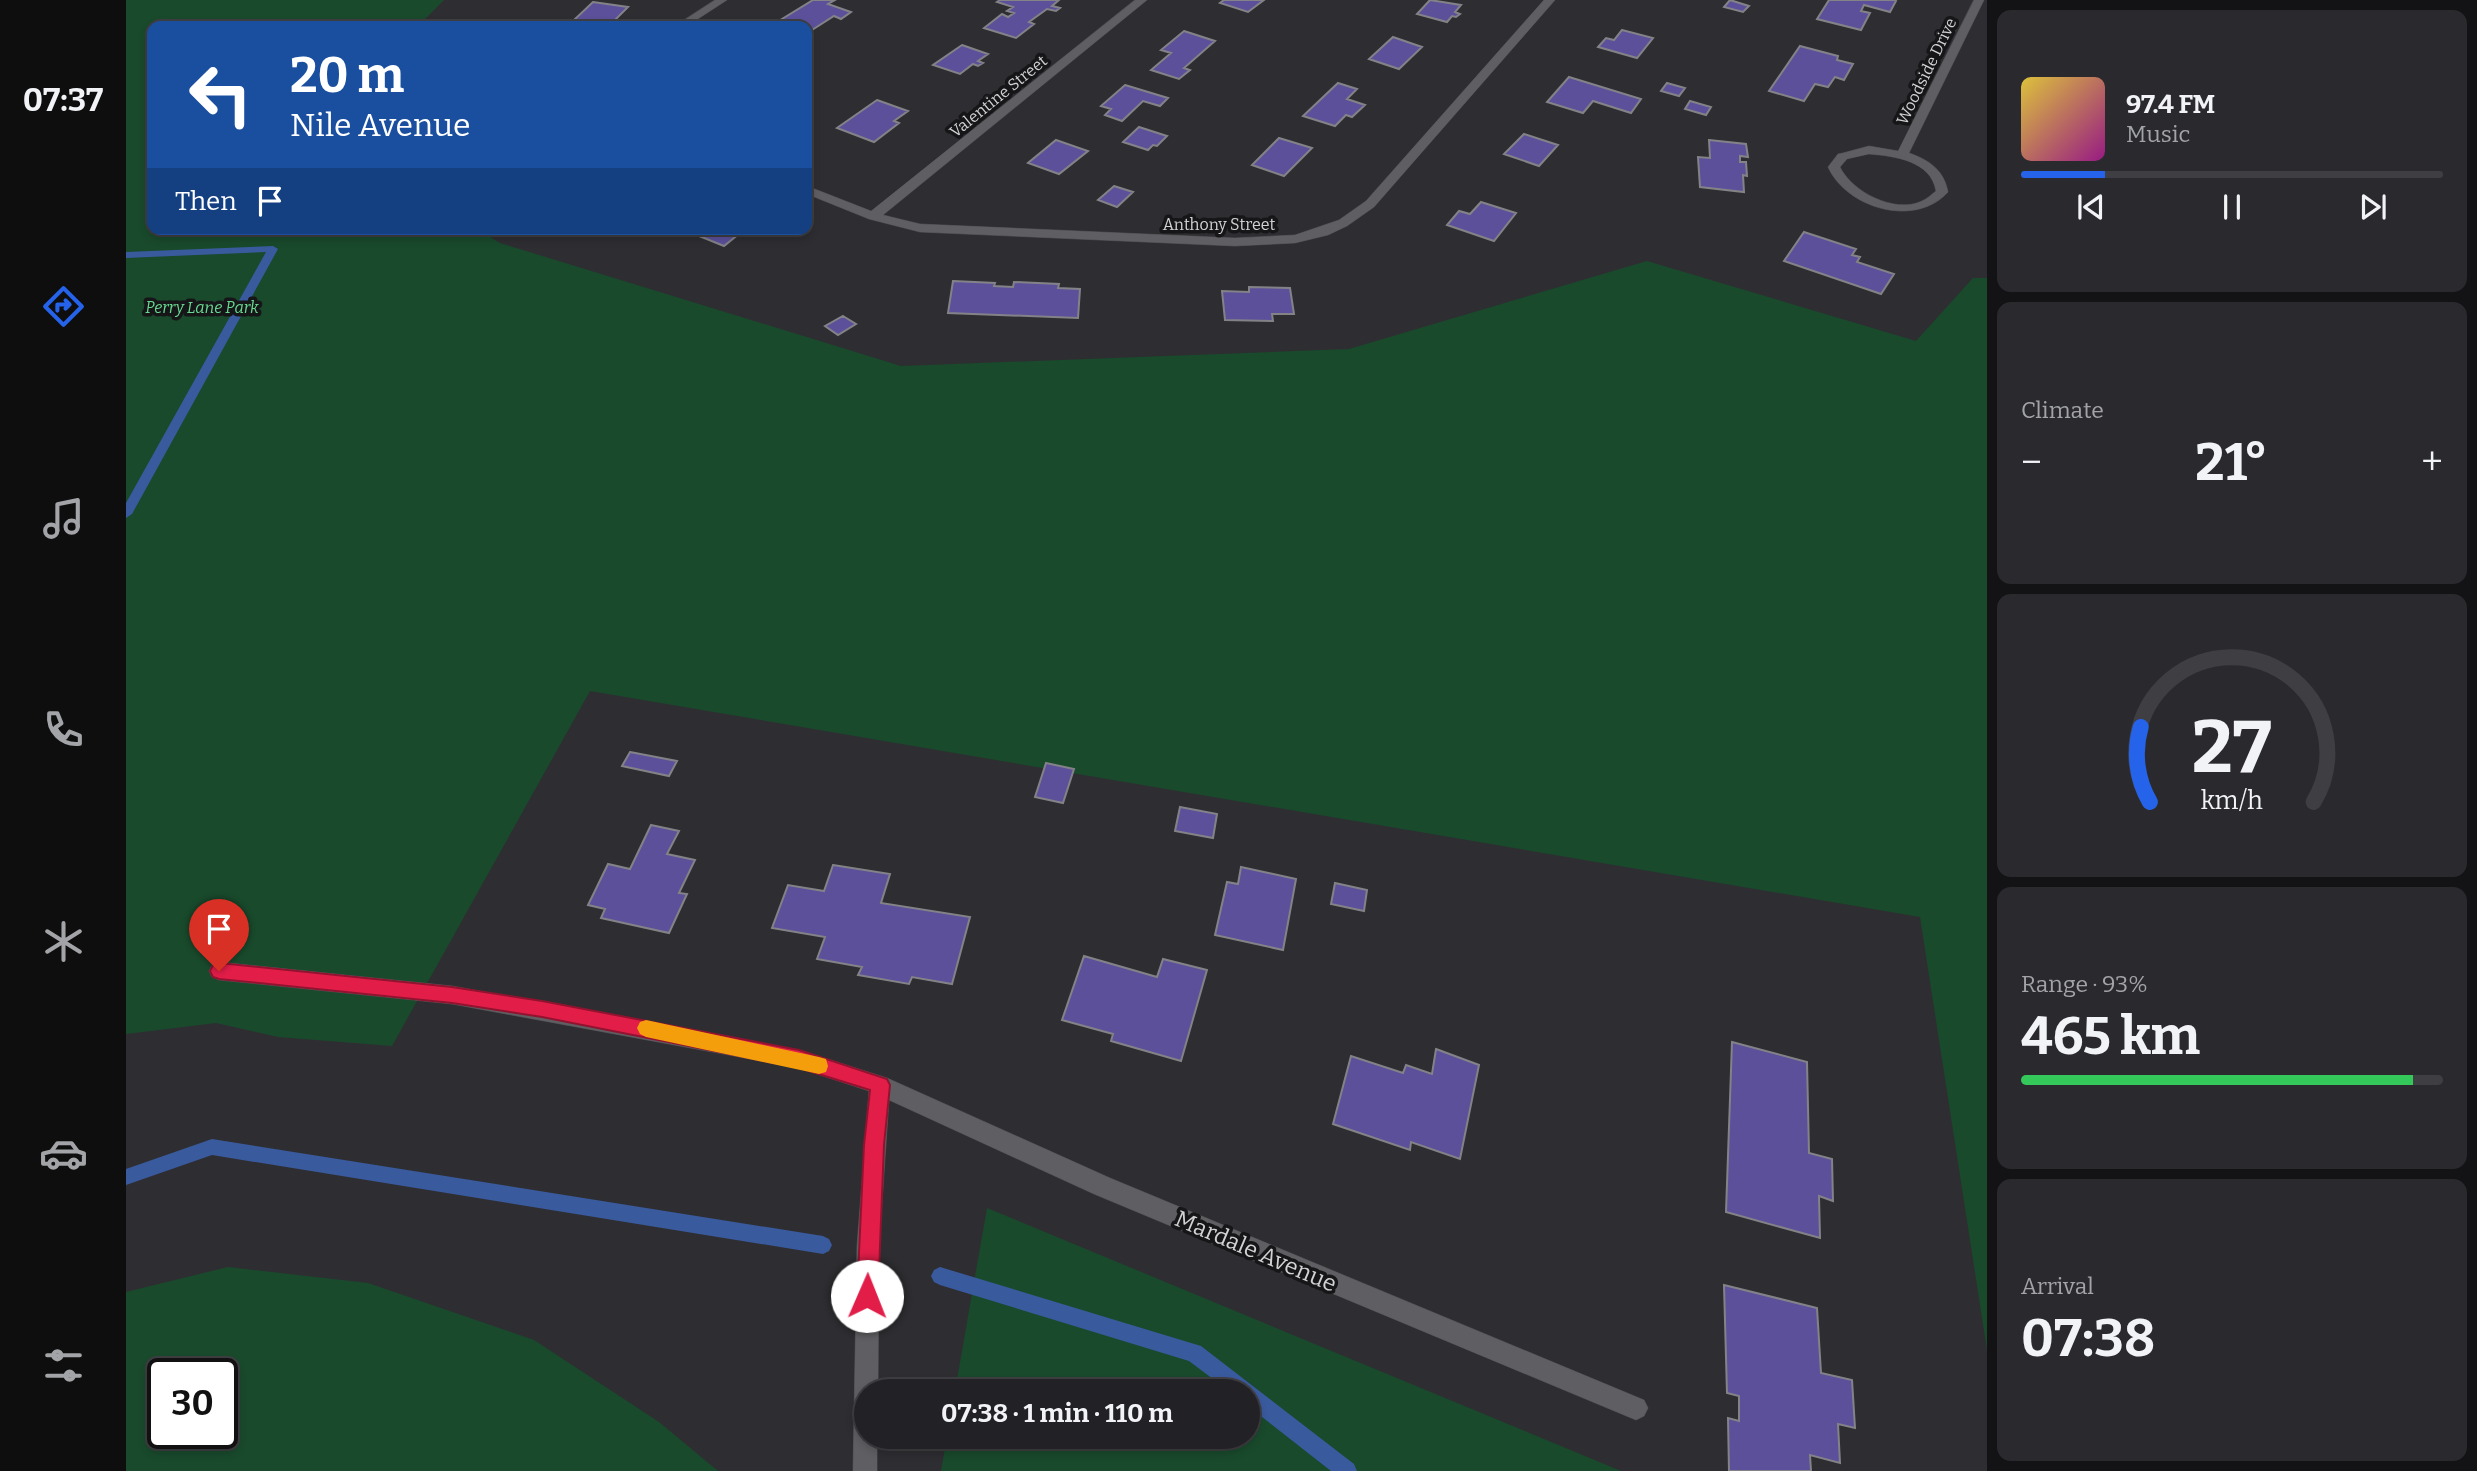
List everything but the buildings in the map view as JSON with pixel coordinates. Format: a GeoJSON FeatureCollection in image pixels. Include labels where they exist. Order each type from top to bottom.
{"type":"FeatureCollection","features":[{"type":"Feature","properties":{"kind":"street"},"geometry":{"type":"LineString","coordinates":[[688,21],[722,0]]}},
{"type":"Feature","properties":{"kind":"street","name":"Valentine Street"},"geometry":{"type":"LineString","coordinates":[[873,216],[1142,0]]}},
{"type":"Feature","properties":{"kind":"street","name":"Anthony Street"},"geometry":{"type":"LineString","coordinates":[[812,192],[873,216],[920,228],[1235,242],[1295,239],[1323,232],[1343,223],[1370,204],[1550,0]]}},
{"type":"Feature","properties":{"kind":"street","name":"Woodside Drive"},"geometry":{"type":"LineString","coordinates":[[1902,155],[1979,0]]}},
{"type":"Feature","properties":{"kind":"street","name":"Woodside Drive"},"geometry":{"type":"LineString","coordinates":[[1869,150],[1902,155],[1922,163],[1940,180],[1942,192],[1934,201],[1907,207],[1873,202],[1845,187],[1834,170],[1838,160],[1851,153],[1869,150]]}},
{"type":"Feature","properties":{"kind":"street","name":"Mardale Avenue"},"geometry":{"type":"LineString","coordinates":[[219,971],[452,995],[542,1009],[799,1059],[880,1085],[1115,1191],[1636,1408]]}},
{"type":"Feature","properties":{"kind":"street"},"geometry":{"type":"LineString","coordinates":[[865,1471],[868,1246],[880,1085]]}},
{"type":"Feature","properties":{"kind":"green space","name":"Perry Lane Park"},"geometry":{"type":"Polygon","coordinates":[[[126,0],[444,0],[424,21],[147,21],[147,235],[487,235],[500,243],[901,366],[1349,349],[1647,261],[1916,341],[1973,278],[1987,278],[1987,1350],[1920,917],[590,691],[392,1046],[278,1037],[216,1023],[126,1034],[126,0]]]}},
{"type":"Feature","properties":{"kind":"green space"},"geometry":{"type":"Polygon","coordinates":[[[987,1208],[1621,1471],[941,1471],[945,1449],[1260,1449],[1260,1379],[957,1379],[987,1208]]]}},
{"type":"Feature","properties":{"kind":"green space"},"geometry":{"type":"Polygon","coordinates":[[[228,1267],[368,1283],[534,1340],[659,1422],[718,1471],[126,1471],[126,1292],[228,1267]]]}},
{"type":"Feature","properties":{"kind":"waterway"},"geometry":{"type":"LineString","coordinates":[[126,255],[273,249],[126,514]]}},
{"type":"Feature","properties":{"kind":"waterway"},"geometry":{"type":"LineString","coordinates":[[126,1177],[212,1147],[823,1245]]}},
{"type":"Feature","properties":{"kind":"waterway"},"geometry":{"type":"LineString","coordinates":[[940,1276],[1194,1353],[1228,1379]]}},
{"type":"Feature","properties":{"kind":"waterway"},"geometry":{"type":"LineString","coordinates":[[1260,1403],[1347,1471]]}},
{"type":"Feature","properties":{"kind":"slow traffic"},"geometry":{"type":"LineString","coordinates":[[646,1028],[799,1059],[819,1066]]}},
{"type":"Feature","properties":{"kind":"route"},"geometry":{"type":"LineString","coordinates":[[219,971],[452,995],[542,1009],[799,1059],[880,1085],[874,1145],[867,1296]]}}]}
